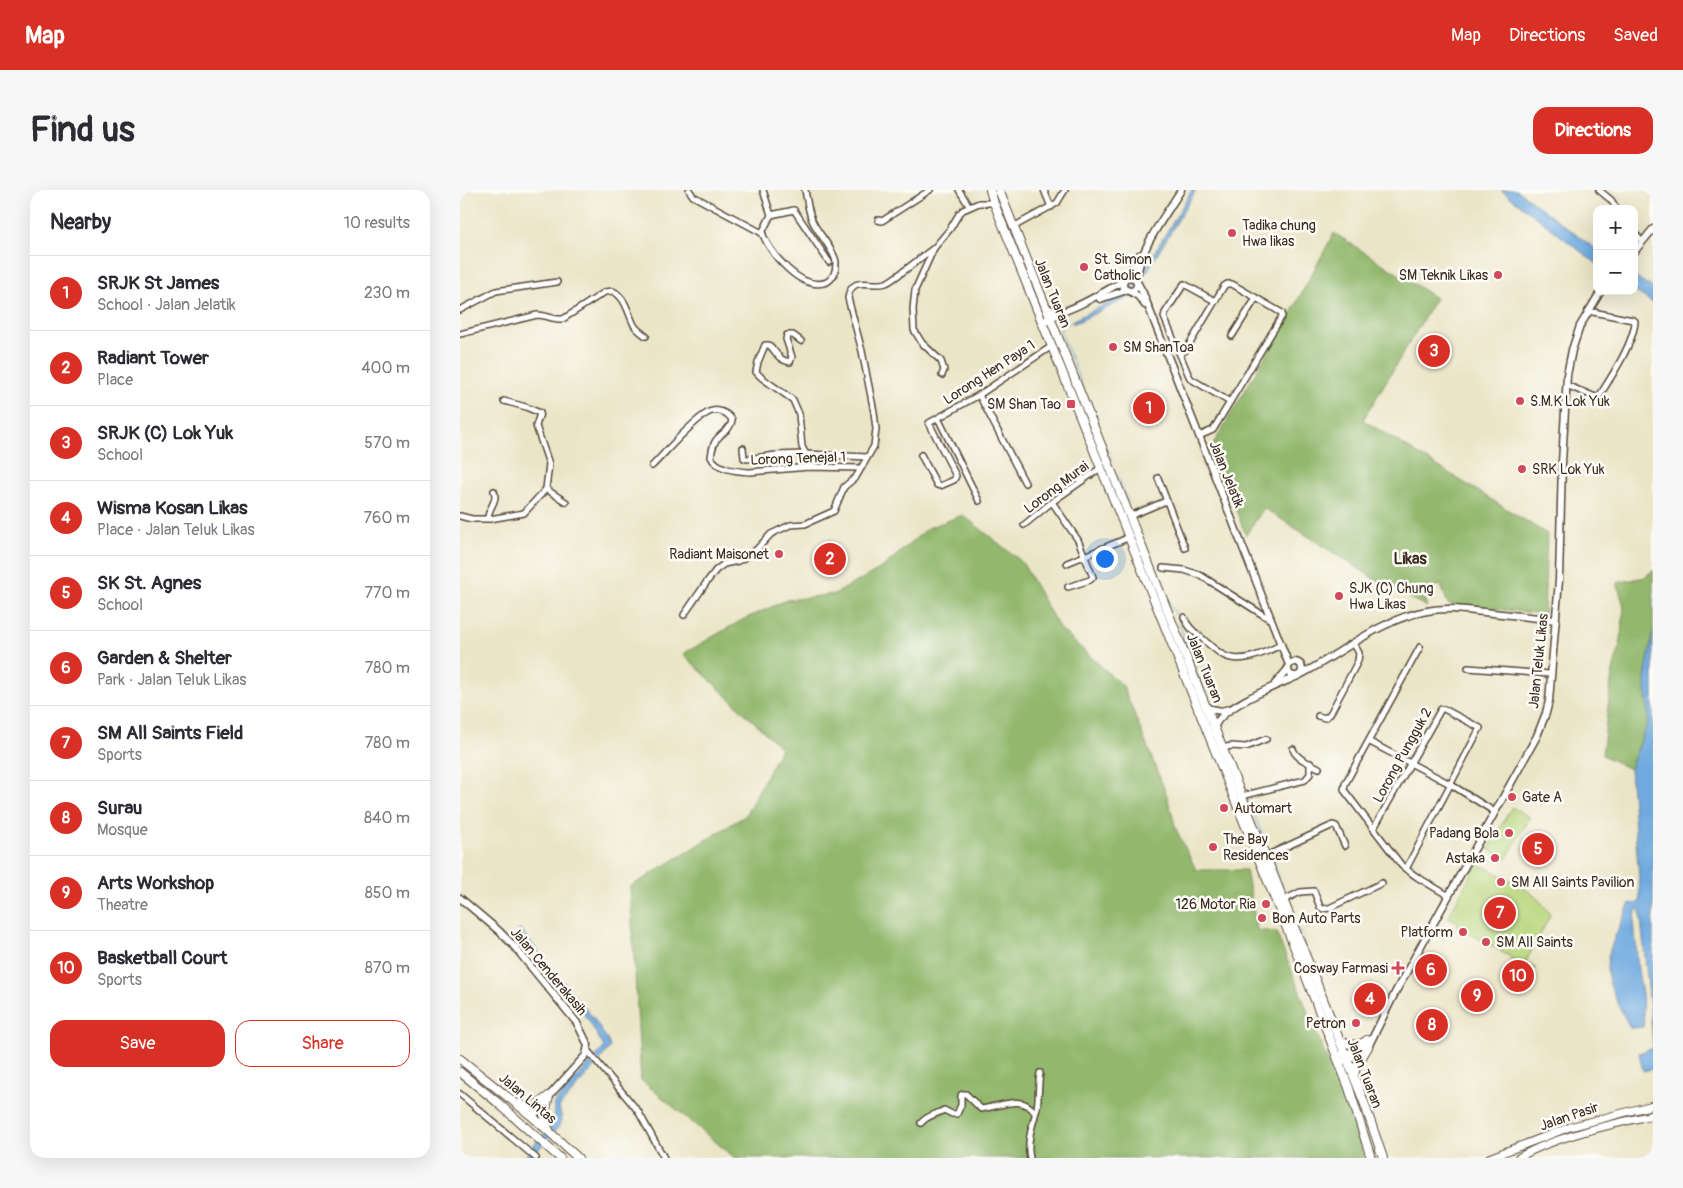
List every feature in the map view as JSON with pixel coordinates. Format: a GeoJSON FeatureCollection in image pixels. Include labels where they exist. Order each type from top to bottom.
{"type":"FeatureCollection","features":[{"type":"Feature","properties":{"kind":"main road","name":"Jalan Tuaran"},"geometry":{"type":"LineString","coordinates":[[990,190],[994,204],[1131,540],[1211,728],[1342,1058],[1354,1077],[1383,1158]]}},
{"type":"Feature","properties":{"kind":"main road","name":"Jalan Tuaran"},"geometry":{"type":"LineString","coordinates":[[999,190],[1208,708]]}},
{"type":"Feature","properties":{"kind":"main road"},"geometry":{"type":"LineString","coordinates":[[1061,312],[1050,317],[1047,321],[1061,367]]}},
{"type":"Feature","properties":{"kind":"main road"},"geometry":{"type":"LineString","coordinates":[[1130,516],[1134,538],[1131,540]]}},
{"type":"Feature","properties":{"kind":"main road"},"geometry":{"type":"LineString","coordinates":[[1208,708],[1204,714],[1211,728]]}},
{"type":"Feature","properties":{"kind":"main road","name":"Jalan Tuaran"},"geometry":{"type":"LineString","coordinates":[[1211,728],[1223,748],[1245,796],[1284,900],[1299,950],[1340,1041],[1349,1088],[1371,1158]]}},
{"type":"Feature","properties":{"kind":"main road"},"geometry":{"type":"LineString","coordinates":[[1340,1041],[1355,1045],[1368,1044],[1356,1068],[1354,1077]]}},
{"type":"Feature","properties":{"kind":"main road","name":"Jalan Lintas"},"geometry":{"type":"LineString","coordinates":[[460,1059],[533,1117],[578,1158]]}},
{"type":"Feature","properties":{"kind":"main road","name":"Jalan Lintas"},"geometry":{"type":"LineString","coordinates":[[460,1072],[516,1118],[560,1158]]}},
{"type":"Feature","properties":{"kind":"main road"},"geometry":{"type":"LineString","coordinates":[[501,1091],[529,1108],[549,1096]]}},
{"type":"Feature","properties":{"kind":"main road"},"geometry":{"type":"LineString","coordinates":[[549,1096],[545,1120],[546,1127],[550,1132]]}},
{"type":"Feature","properties":{"kind":"main road","name":"Jalan Pasir"},"geometry":{"type":"LineString","coordinates":[[1490,1157],[1516,1149],[1570,1127],[1653,1105]]}},
{"type":"Feature","properties":{"kind":"main road","name":"Jalan Pasir"},"geometry":{"type":"LineString","coordinates":[[1518,1158],[1535,1149],[1573,1136],[1653,1115]]}},
{"type":"Feature","properties":{"kind":"main road"},"geometry":{"type":"LineString","coordinates":[[516,1118],[528,1120],[533,1117]]}},
{"type":"Feature","properties":{"kind":"main road"},"geometry":{"type":"LineString","coordinates":[[1490,1157],[1502,1158]]}},
{"type":"Feature","properties":{"kind":"street"},"geometry":{"type":"LineString","coordinates":[[689,190],[693,196],[762,233],[766,243],[777,258],[792,273],[812,284],[821,284],[830,280],[835,273],[837,260],[812,221],[805,190]]}},
{"type":"Feature","properties":{"kind":"street"},"geometry":{"type":"LineString","coordinates":[[762,233],[771,215],[763,190]]}},
{"type":"Feature","properties":{"kind":"street"},"geometry":{"type":"LineString","coordinates":[[878,220],[882,221],[930,190]]}},
{"type":"Feature","properties":{"kind":"street"},"geometry":{"type":"LineString","coordinates":[[959,190],[969,206]]}},
{"type":"Feature","properties":{"kind":"street"},"geometry":{"type":"LineString","coordinates":[[1044,190],[1051,207]]}},
{"type":"Feature","properties":{"kind":"street"},"geometry":{"type":"LineString","coordinates":[[1013,227],[1058,202],[1064,190]]}},
{"type":"Feature","properties":{"kind":"street"},"geometry":{"type":"LineString","coordinates":[[1055,330],[1055,322],[1062,315],[1104,297],[1135,288],[1138,269],[1144,251],[1181,190]]}},
{"type":"Feature","properties":{"kind":"street"},"geometry":{"type":"LineString","coordinates":[[1599,190],[1615,205]]}},
{"type":"Feature","properties":{"kind":"street"},"geometry":{"type":"LineString","coordinates":[[684,615],[706,583],[724,564],[738,561],[748,556],[757,550],[771,534],[790,525],[805,524],[834,511],[844,487],[852,481],[874,446],[875,420],[862,352],[848,298],[849,289],[853,285],[864,283],[888,282],[934,248],[950,229],[959,214],[969,206],[979,203],[994,204]]}},
{"type":"Feature","properties":{"kind":"street"},"geometry":{"type":"LineString","coordinates":[[771,215],[794,210],[829,262]]}},
{"type":"Feature","properties":{"kind":"street"},"geometry":{"type":"LineString","coordinates":[[1636,250],[1653,228]]}},
{"type":"Feature","properties":{"kind":"street"},"geometry":{"type":"LineString","coordinates":[[1638,237],[1642,242]]}},
{"type":"Feature","properties":{"kind":"street"},"geometry":{"type":"LineString","coordinates":[[934,248],[915,290],[914,330],[922,343],[941,361],[944,370],[942,376]]}},
{"type":"Feature","properties":{"kind":"street"},"geometry":{"type":"LineString","coordinates":[[1045,304],[1051,310],[1061,312],[1105,293],[1124,279],[1140,253],[1144,251]]}},
{"type":"Feature","properties":{"kind":"street"},"geometry":{"type":"LineString","coordinates":[[1124,279],[1132,277],[1137,281]]}},
{"type":"Feature","properties":{"kind":"street"},"geometry":{"type":"LineString","coordinates":[[1124,279],[1124,288],[1128,291]]}},
{"type":"Feature","properties":{"kind":"street","name":"Jalan Jelatik"},"geometry":{"type":"LineString","coordinates":[[1137,281],[1282,646],[1292,665],[1288,673],[1291,676],[1298,676]]}},
{"type":"Feature","properties":{"kind":"street"},"geometry":{"type":"LineString","coordinates":[[460,310],[496,291],[557,282]]}},
{"type":"Feature","properties":{"kind":"street"},"geometry":{"type":"LineString","coordinates":[[1180,354],[1186,350],[1227,284],[1232,284],[1282,313],[1282,316],[1213,430],[1198,436]]}},
{"type":"Feature","properties":{"kind":"street"},"geometry":{"type":"LineString","coordinates":[[1215,301],[1186,285],[1182,286],[1164,315],[1191,379],[1230,402]]}},
{"type":"Feature","properties":{"kind":"street"},"geometry":{"type":"LineString","coordinates":[[460,334],[537,315],[544,315],[556,320],[562,319],[605,292],[613,291],[619,294],[634,324],[646,336]]}},
{"type":"Feature","properties":{"kind":"street","name":"Jalan Jelatik"},"geometry":{"type":"LineString","coordinates":[[1128,291],[1138,296],[1148,310]]}},
{"type":"Feature","properties":{"kind":"street","name":"Jalan Teluk Likas"},"geometry":{"type":"LineString","coordinates":[[1368,1044],[1542,726],[1549,701],[1556,620],[1566,385],[1572,350],[1580,326],[1598,295]]}},
{"type":"Feature","properties":{"kind":"street"},"geometry":{"type":"LineString","coordinates":[[1232,336],[1256,298]]}},
{"type":"Feature","properties":{"kind":"street"},"geometry":{"type":"LineString","coordinates":[[1566,385],[1598,398],[1619,364],[1634,329],[1635,323],[1633,320],[1588,311]]}},
{"type":"Feature","properties":{"kind":"street"},"geometry":{"type":"LineString","coordinates":[[801,341],[793,335],[787,335],[786,339],[792,357],[790,362],[781,360],[776,356],[772,347],[765,345],[756,372],[794,400],[799,414],[802,447],[810,467]]}},
{"type":"Feature","properties":{"kind":"street","name":"Lorong Hen Paya 1"},"geometry":{"type":"LineString","coordinates":[[938,418],[979,395],[1052,346]]}},
{"type":"Feature","properties":{"kind":"street"},"geometry":{"type":"LineString","coordinates":[[979,395],[1026,483]]}},
{"type":"Feature","properties":{"kind":"street"},"geometry":{"type":"LineString","coordinates":[[460,516],[472,519],[490,519],[524,513],[546,489],[549,464],[536,426],[540,413],[504,401]]}},
{"type":"Feature","properties":{"kind":"street","name":"Lorong Tenejal 1"},"geometry":{"type":"LineString","coordinates":[[652,466],[692,426],[710,412],[716,411],[724,412],[732,420],[731,426],[719,436],[712,449],[711,457],[717,465],[750,472],[810,467],[861,468]]}},
{"type":"Feature","properties":{"kind":"street"},"geometry":{"type":"LineString","coordinates":[[921,455],[937,484],[940,486],[956,479],[929,423],[938,418],[979,501]]}},
{"type":"Feature","properties":{"kind":"street"},"geometry":{"type":"LineString","coordinates":[[743,448],[744,458],[747,459],[776,455],[806,454],[867,457]]}},
{"type":"Feature","properties":{"kind":"street","name":"Lorong Murai"},"geometry":{"type":"LineString","coordinates":[[1024,524],[1102,467]]}},
{"type":"Feature","properties":{"kind":"street"},"geometry":{"type":"LineString","coordinates":[[1158,478],[1185,548]]}},
{"type":"Feature","properties":{"kind":"street"},"geometry":{"type":"LineString","coordinates":[[546,489],[566,502]]}},
{"type":"Feature","properties":{"kind":"street"},"geometry":{"type":"LineString","coordinates":[[490,519],[488,513],[496,498],[494,491]]}},
{"type":"Feature","properties":{"kind":"street"},"geometry":{"type":"LineString","coordinates":[[1130,516],[1166,500]]}},
{"type":"Feature","properties":{"kind":"street"},"geometry":{"type":"LineString","coordinates":[[1052,502],[1078,540],[1093,579],[1068,587]]}},
{"type":"Feature","properties":{"kind":"street"},"geometry":{"type":"LineString","coordinates":[[1067,563],[1084,555],[1131,540]]}},
{"type":"Feature","properties":{"kind":"street"},"geometry":{"type":"LineString","coordinates":[[1163,568],[1200,574],[1272,620]]}},
{"type":"Feature","properties":{"kind":"street"},"geometry":{"type":"LineString","coordinates":[[1211,728],[1218,720],[1237,706],[1272,687],[1298,676],[1391,622],[1429,610],[1448,609],[1556,620]]}},
{"type":"Feature","properties":{"kind":"street"},"geometry":{"type":"LineString","coordinates":[[1184,617],[1188,626],[1219,652],[1230,658],[1256,656],[1282,646]]}},
{"type":"Feature","properties":{"kind":"street"},"geometry":{"type":"LineString","coordinates":[[1318,716],[1325,718],[1330,714],[1358,661],[1359,653],[1354,644]]}},
{"type":"Feature","properties":{"kind":"street"},"geometry":{"type":"LineString","coordinates":[[1420,647],[1370,742],[1345,784],[1344,790],[1406,869],[1450,896]]}},
{"type":"Feature","properties":{"kind":"street"},"geometry":{"type":"LineString","coordinates":[[1272,687],[1292,665],[1318,664]]}},
{"type":"Feature","properties":{"kind":"street"},"geometry":{"type":"LineString","coordinates":[[1292,665],[1302,668],[1298,676]]}},
{"type":"Feature","properties":{"kind":"street"},"geometry":{"type":"LineString","coordinates":[[1468,668],[1550,674]]}},
{"type":"Feature","properties":{"kind":"street"},"geometry":{"type":"LineString","coordinates":[[1208,708],[1224,710],[1237,706]]}},
{"type":"Feature","properties":{"kind":"street","name":"Lorong Pungguk 2"},"geometry":{"type":"LineString","coordinates":[[1374,828],[1440,709],[1444,709],[1470,722],[1479,727],[1480,730],[1450,784]]}},
{"type":"Feature","properties":{"kind":"street"},"geometry":{"type":"LineString","coordinates":[[1223,748],[1231,746],[1246,747],[1266,739]]}},
{"type":"Feature","properties":{"kind":"street"},"geometry":{"type":"LineString","coordinates":[[1370,742],[1450,784],[1495,812]]}},
{"type":"Feature","properties":{"kind":"street"},"geometry":{"type":"LineString","coordinates":[[1293,749],[1295,753],[1319,768]]}},
{"type":"Feature","properties":{"kind":"street"},"geometry":{"type":"LineString","coordinates":[[1245,796],[1306,780],[1310,774],[1310,763]]}},
{"type":"Feature","properties":{"kind":"street"},"geometry":{"type":"LineString","coordinates":[[1406,869],[1450,784]]}},
{"type":"Feature","properties":{"kind":"street"},"geometry":{"type":"LineString","coordinates":[[1266,856],[1333,825],[1336,826],[1345,846]]}},
{"type":"Feature","properties":{"kind":"street"},"geometry":{"type":"LineString","coordinates":[[1284,900],[1300,892],[1314,891],[1320,907],[1323,909],[1329,908],[1382,883]]}},
{"type":"Feature","properties":{"kind":"street","name":"Jalan Cenderakasih"},"geometry":{"type":"LineString","coordinates":[[460,898],[499,931],[513,946],[577,1023],[588,1045],[588,1051]]}},
{"type":"Feature","properties":{"kind":"street"},"geometry":{"type":"LineString","coordinates":[[1342,1058],[1360,1055],[1368,1044]]}},
{"type":"Feature","properties":{"kind":"street"},"geometry":{"type":"LineString","coordinates":[[533,1117],[588,1051],[638,1111],[664,1158]]}},
{"type":"Feature","properties":{"kind":"street"},"geometry":{"type":"LineString","coordinates":[[1030,1158],[1028,1149],[1040,1073]]}},
{"type":"Feature","properties":{"kind":"street"},"geometry":{"type":"LineString","coordinates":[[460,1094],[535,1157]]}},
{"type":"Feature","properties":{"kind":"street"},"geometry":{"type":"LineString","coordinates":[[921,1123],[927,1116],[937,1115],[944,1110],[957,1114],[961,1105],[961,1095],[963,1094],[966,1094],[981,1109],[1019,1102],[1028,1105],[1035,1113]]}},
{"type":"Feature","properties":{"kind":"green space"},"geometry":{"type":"Polygon","coordinates":[[[1334,233],[1436,298],[1363,420],[1547,534],[1544,614],[1448,604],[1441,585],[1422,589],[1427,607],[1376,580],[1264,508],[1246,535],[1211,448],[1291,313],[1334,233]]]}},
{"type":"Feature","properties":{"kind":"green space"},"geometry":{"type":"Polygon","coordinates":[[[963,515],[1022,562],[1059,628],[1123,686],[1167,796],[1176,829],[1196,870],[1246,870],[1257,930],[1276,932],[1356,1132],[1364,1158],[735,1158],[641,1080],[630,887],[745,816],[781,748],[683,654],[742,620],[787,600],[835,594],[883,567],[928,528],[963,515]]]}},
{"type":"Feature","properties":{"kind":"green space"},"geometry":{"type":"Polygon","coordinates":[[[1653,570],[1653,631],[1645,679],[1649,720],[1630,769],[1602,755],[1612,675],[1621,640],[1624,606],[1617,583],[1645,577],[1653,570]]]}},
{"type":"Feature","properties":{"kind":"green space","name":"Padang Bola"},"geometry":{"type":"Polygon","coordinates":[[[1512,807],[1530,818],[1506,859],[1488,849],[1512,807]]]}},
{"type":"Feature","properties":{"kind":"green space"},"geometry":{"type":"Polygon","coordinates":[[[1477,864],[1529,891],[1545,907],[1550,916],[1525,963],[1535,968],[1526,989],[1527,992],[1501,983],[1512,958],[1457,926],[1458,922],[1448,917],[1477,864]]]}},
{"type":"Feature","properties":{"kind":"green space"},"geometry":{"type":"Polygon","coordinates":[[[1435,955],[1443,959],[1427,986],[1419,981],[1435,955]]]}},
{"type":"Feature","properties":{"kind":"water"},"geometry":{"type":"Polygon","coordinates":[[[1192,190],[1196,190],[1148,270],[1128,298],[1072,323],[1073,320],[1125,295],[1145,268],[1192,190]]]}},
{"type":"Feature","properties":{"kind":"water"},"geometry":{"type":"Polygon","coordinates":[[[1501,190],[1517,190],[1593,247],[1593,261],[1501,190]]]}},
{"type":"Feature","properties":{"kind":"water"},"geometry":{"type":"Polygon","coordinates":[[[1638,279],[1653,288],[1653,303],[1638,294],[1638,279]]]}},
{"type":"Feature","properties":{"kind":"water"},"geometry":{"type":"Polygon","coordinates":[[[1653,631],[1653,1046],[1640,910],[1637,908],[1634,921],[1644,1027],[1630,1028],[1609,982],[1607,966],[1612,943],[1630,903],[1636,904],[1640,901],[1630,769],[1649,720],[1645,679],[1653,631]]]}},
{"type":"Feature","properties":{"kind":"water"},"geometry":{"type":"Polygon","coordinates":[[[520,929],[594,1019],[610,1047],[559,1107],[562,1120],[560,1125],[531,1158],[524,1158],[536,1142],[554,1124],[554,1103],[604,1047],[589,1021],[517,933],[520,929]]]}},
{"type":"Feature","properties":{"kind":"water"},"geometry":{"type":"Polygon","coordinates":[[[1653,1048],[1653,1069],[1643,1071],[1639,1053],[1653,1048]]]}},
{"type":"Feature","properties":{"kind":"waterway"},"geometry":{"type":"LineString","coordinates":[[1072,322],[1062,326],[1060,330],[1099,429]]}},
{"type":"Feature","properties":{"kind":"waterway"},"geometry":{"type":"LineString","coordinates":[[1105,445],[1112,462]]}},
{"type":"Feature","properties":{"kind":"waterway"},"geometry":{"type":"LineString","coordinates":[[1118,476],[1128,502]]}},
{"type":"Feature","properties":{"kind":"waterway"},"geometry":{"type":"LineString","coordinates":[[1153,565],[1179,622],[1183,638],[1207,698]]}},
{"type":"Feature","properties":{"kind":"waterway"},"geometry":{"type":"LineString","coordinates":[[1222,736],[1226,744]]}},
{"type":"Feature","properties":{"kind":"waterway"},"geometry":{"type":"LineString","coordinates":[[1228,750],[1245,793]]}},
{"type":"Feature","properties":{"kind":"waterway"},"geometry":{"type":"LineString","coordinates":[[1249,801],[1269,853]]}},
{"type":"Feature","properties":{"kind":"waterway"},"geometry":{"type":"LineString","coordinates":[[1272,858],[1283,887]]}},
{"type":"Feature","properties":{"kind":"waterway"},"geometry":{"type":"LineString","coordinates":[[1285,891],[1287,896]]}},
{"type":"Feature","properties":{"kind":"waterway"},"geometry":{"type":"LineString","coordinates":[[1289,902],[1295,915]]}},
{"type":"Feature","properties":{"kind":"waterway"},"geometry":{"type":"LineString","coordinates":[[1296,919],[1299,926]]}},
{"type":"Feature","properties":{"kind":"waterway"},"geometry":{"type":"LineString","coordinates":[[1301,931],[1304,937]]}},
{"type":"Feature","properties":{"kind":"waterway"},"geometry":{"type":"LineString","coordinates":[[1312,960],[1320,978]]}},
{"type":"Feature","properties":{"kind":"place","name":"Tadika chung Hwa likas"},"geometry":{"type":"Point","coordinates":[1232,233]}},
{"type":"Feature","properties":{"kind":"place","name":"St. Simon Catholic"},"geometry":{"type":"Point","coordinates":[1084,267]}},
{"type":"Feature","properties":{"kind":"place","name":"SM Teknik Likas"},"geometry":{"type":"Point","coordinates":[1498,275]}},
{"type":"Feature","properties":{"kind":"place","name":"SM ShanToa"},"geometry":{"type":"Point","coordinates":[1113,347]}},
{"type":"Feature","properties":{"kind":"place","name":"SRJK (C) Lok Yuk"},"geometry":{"type":"Point","coordinates":[1434,351]}},
{"type":"Feature","properties":{"kind":"place","name":"S.M.K Lok Yuk"},"geometry":{"type":"Point","coordinates":[1520,401]}},
{"type":"Feature","properties":{"kind":"place","name":"SM Shan Tao"},"geometry":{"type":"Point","coordinates":[1071,404]}},
{"type":"Feature","properties":{"kind":"place","name":"SRJK St James"},"geometry":{"type":"Point","coordinates":[1149,408]}},
{"type":"Feature","properties":{"kind":"place","name":"SRK Lok Yuk"},"geometry":{"type":"Point","coordinates":[1522,469]}},
{"type":"Feature","properties":{"kind":"place","name":"Radiant Maisonet"},"geometry":{"type":"Point","coordinates":[779,554]}},
{"type":"Feature","properties":{"kind":"place","name":"Radiant Tower"},"geometry":{"type":"Point","coordinates":[830,559]}},
{"type":"Feature","properties":{"kind":"place","name":"SJK (C) Chung Hwa Likas"},"geometry":{"type":"Point","coordinates":[1339,596]}},
{"type":"Feature","properties":{"kind":"place","name":"Gate A"},"geometry":{"type":"Point","coordinates":[1512,797]}},
{"type":"Feature","properties":{"kind":"place","name":"Automart"},"geometry":{"type":"Point","coordinates":[1224,808]}},
{"type":"Feature","properties":{"kind":"place","name":"Padang Bola"},"geometry":{"type":"Point","coordinates":[1509,833]}},
{"type":"Feature","properties":{"kind":"place","name":"The Bay Residences"},"geometry":{"type":"Point","coordinates":[1213,847]}},
{"type":"Feature","properties":{"kind":"place","name":"SK St. Agnes"},"geometry":{"type":"Point","coordinates":[1538,849]}},
{"type":"Feature","properties":{"kind":"place","name":"Astaka"},"geometry":{"type":"Point","coordinates":[1495,858]}},
{"type":"Feature","properties":{"kind":"place","name":"SM All Saints Pavilion"},"geometry":{"type":"Point","coordinates":[1501,882]}},
{"type":"Feature","properties":{"kind":"place","name":"126 Motor Ria"},"geometry":{"type":"Point","coordinates":[1266,904]}},
{"type":"Feature","properties":{"kind":"place","name":"SM All Saints Field"},"geometry":{"type":"Point","coordinates":[1500,913]}},
{"type":"Feature","properties":{"kind":"place","name":"Bon Auto Parts"},"geometry":{"type":"Point","coordinates":[1262,918]}},
{"type":"Feature","properties":{"kind":"place","name":"Platform"},"geometry":{"type":"Point","coordinates":[1463,932]}},
{"type":"Feature","properties":{"kind":"place","name":"SM All Saints"},"geometry":{"type":"Point","coordinates":[1486,942]}},
{"type":"Feature","properties":{"kind":"place","name":"Cosway Farmasi"},"geometry":{"type":"Point","coordinates":[1398,968]}},
{"type":"Feature","properties":{"kind":"place","name":"Garden & Shelter"},"geometry":{"type":"Point","coordinates":[1431,970]}},
{"type":"Feature","properties":{"kind":"place","name":"Basketball Court"},"geometry":{"type":"Point","coordinates":[1518,976]}},
{"type":"Feature","properties":{"kind":"place","name":"Arts Workshop"},"geometry":{"type":"Point","coordinates":[1477,996]}},
{"type":"Feature","properties":{"kind":"place","name":"Wisma Kosan Likas"},"geometry":{"type":"Point","coordinates":[1370,999]}},
{"type":"Feature","properties":{"kind":"place","name":"Petron"},"geometry":{"type":"Point","coordinates":[1356,1023]}},
{"type":"Feature","properties":{"kind":"place","name":"Surau"},"geometry":{"type":"Point","coordinates":[1432,1025]}},
{"type":"Feature","properties":{"kind":"district","name":"Likas"},"geometry":{"type":"Point","coordinates":[1410,558]}}]}
